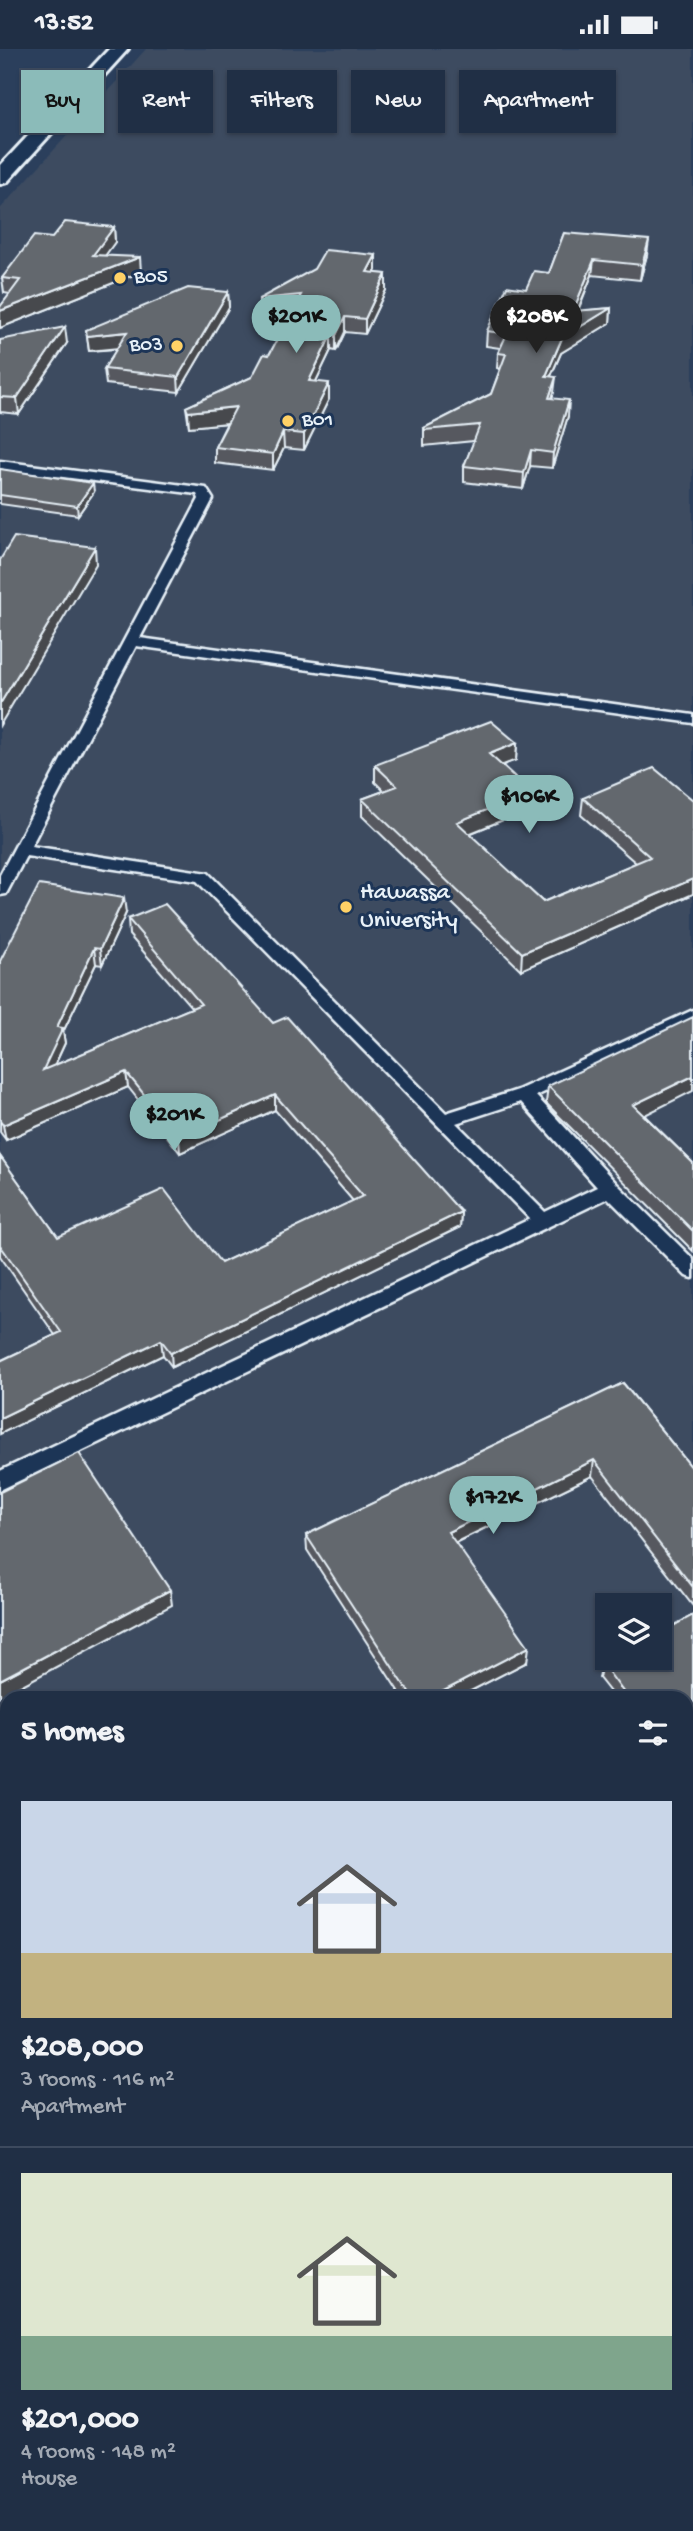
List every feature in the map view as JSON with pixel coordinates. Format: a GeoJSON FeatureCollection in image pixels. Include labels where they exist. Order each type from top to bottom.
{"type":"FeatureCollection","features":[{"type":"Feature","properties":{"kind":"street"},"geometry":{"type":"LineString","coordinates":[[0,178],[119,49]]}},
{"type":"Feature","properties":{"kind":"lane"},"geometry":{"type":"LineString","coordinates":[[0,464],[201,491],[206,499],[0,890]]}},
{"type":"Feature","properties":{"kind":"lane"},"geometry":{"type":"LineString","coordinates":[[131,641],[693,719]]}},
{"type":"Feature","properties":{"kind":"lane"},"geometry":{"type":"LineString","coordinates":[[21,850],[202,877],[543,1221]]}},
{"type":"Feature","properties":{"kind":"lane"},"geometry":{"type":"LineString","coordinates":[[441,1121],[524,1094],[693,1016]]}},
{"type":"Feature","properties":{"kind":"lane"},"geometry":{"type":"LineString","coordinates":[[524,1094],[610,1189],[693,1271]]}},
{"type":"Feature","properties":{"kind":"lane"},"geometry":{"type":"LineString","coordinates":[[0,1481],[610,1189]]}},
{"type":"Feature","properties":{"kind":"shaded area","name":"Hawassa University"},"geometry":{"type":"Polygon","coordinates":[[[146,49],[693,49],[693,1691],[0,1691],[0,209],[69,133],[104,133],[104,95],[118,80],[118,133],[213,133],[213,70],[127,70],[146,49]]]}},
{"type":"Feature","properties":{"kind":"building"},"geometry":{"type":"Polygon","coordinates":[[[65,222],[114,227],[93,255],[140,257],[0,311],[0,307],[20,280],[2,278],[34,236],[52,238],[65,222]]]}},
{"type":"Feature","properties":{"kind":"building"},"geometry":{"type":"Polygon","coordinates":[[[564,233],[649,240],[642,265],[594,260],[573,311],[611,308],[562,338],[546,376],[556,377],[549,398],[569,400],[553,453],[531,450],[524,473],[464,466],[480,425],[424,428],[491,394],[506,354],[498,353],[507,334],[487,331],[507,286],[526,289],[534,271],[549,273],[564,233]]]}},
{"type":"Feature","properties":{"kind":"building"},"geometry":{"type":"Polygon","coordinates":[[[325,250],[376,255],[367,272],[386,274],[365,319],[345,317],[336,335],[331,335],[309,381],[329,383],[304,434],[283,432],[273,454],[215,447],[236,407],[188,412],[186,407],[252,377],[264,354],[269,355],[301,295],[259,299],[314,269],[325,250]]]}},
{"type":"Feature","properties":{"kind":"building","name":"B03"},"geometry":{"type":"Polygon","coordinates":[[[188,288],[228,292],[178,377],[104,369],[127,332],[87,336],[86,330],[188,288]]]}},
{"type":"Feature","properties":{"kind":"building"},"geometry":{"type":"Polygon","coordinates":[[[65,327],[17,398],[0,397],[0,340],[65,327]]]}},
{"type":"Feature","properties":{"kind":"building"},"geometry":{"type":"Polygon","coordinates":[[[0,469],[93,483],[77,506],[0,495],[0,469]]]}},
{"type":"Feature","properties":{"kind":"building"},"geometry":{"type":"Polygon","coordinates":[[[14,537],[95,547],[0,704],[0,560],[14,537]]]}},
{"type":"Feature","properties":{"kind":"building"},"geometry":{"type":"Polygon","coordinates":[[[491,721],[517,743],[489,754],[531,792],[457,822],[543,902],[650,857],[583,798],[654,768],[693,800],[693,879],[522,953],[362,799],[397,786],[375,765],[491,721]]]}},
{"type":"Feature","properties":{"kind":"building"},"geometry":{"type":"Polygon","coordinates":[[[39,885],[124,898],[100,949],[94,948],[57,1027],[63,1028],[43,1070],[201,1004],[128,919],[165,904],[273,1023],[287,1017],[461,1212],[171,1353],[161,1340],[0,1418],[0,1361],[61,1332],[0,1245],[0,1156],[58,1237],[164,1189],[221,1263],[363,1196],[275,1095],[179,1138],[126,1072],[3,1125],[0,1121],[0,961],[39,885]]]}},
{"type":"Feature","properties":{"kind":"building"},"geometry":{"type":"Polygon","coordinates":[[[693,1017],[693,1076],[633,1105],[693,1163],[693,1231],[548,1086],[693,1017]]]}},
{"type":"Feature","properties":{"kind":"building"},"geometry":{"type":"Polygon","coordinates":[[[623,1383],[693,1469],[693,1587],[594,1460],[448,1532],[529,1647],[444,1691],[408,1691],[306,1535],[623,1383]]]}},
{"type":"Feature","properties":{"kind":"building"},"geometry":{"type":"Polygon","coordinates":[[[79,1453],[170,1590],[0,1680],[0,1492],[79,1453]]]}},
{"type":"Feature","properties":{"kind":"building"},"geometry":{"type":"Polygon","coordinates":[[[693,1615],[693,1691],[623,1691],[607,1670],[672,1670],[672,1626],[693,1615]]]}},
{"type":"Feature","properties":{"kind":"place","name":"B05"},"geometry":{"type":"Point","coordinates":[120,278]}},
{"type":"Feature","properties":{"kind":"place","name":"B03"},"geometry":{"type":"Point","coordinates":[177,346]}},
{"type":"Feature","properties":{"kind":"place","name":"B01"},"geometry":{"type":"Point","coordinates":[288,421]}},
{"type":"Feature","properties":{"kind":"place","name":"Hawassa University"},"geometry":{"type":"Point","coordinates":[346,907]}}]}
